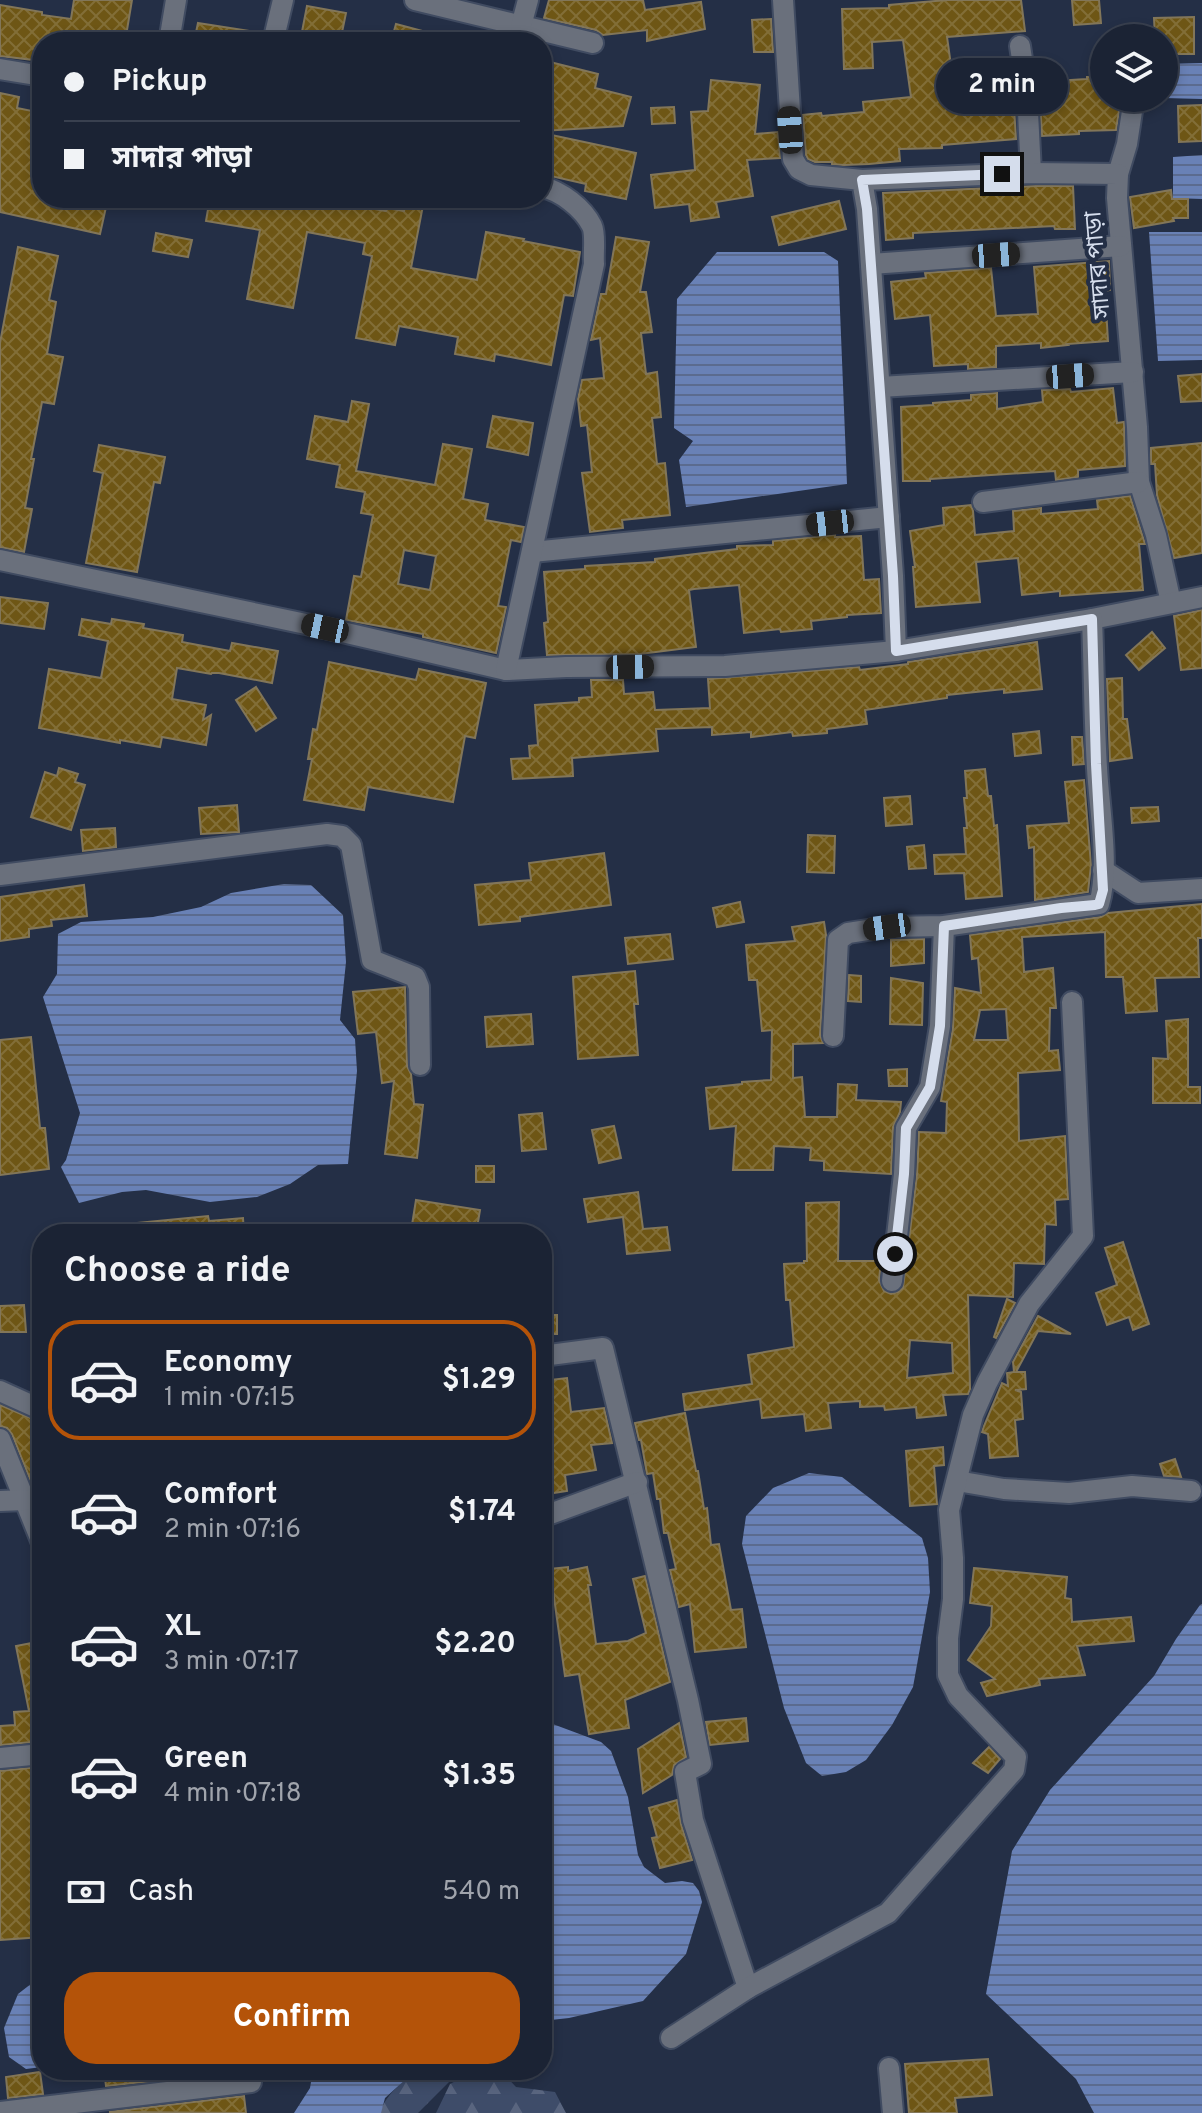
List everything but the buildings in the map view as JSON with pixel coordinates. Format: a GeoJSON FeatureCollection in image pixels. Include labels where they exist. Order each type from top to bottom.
{"type":"FeatureCollection","features":[{"type":"Feature","properties":{"kind":"street"},"geometry":{"type":"LineString","coordinates":[[171,32],[176,0]]}},
{"type":"Feature","properties":{"kind":"street"},"geometry":{"type":"LineString","coordinates":[[275,32],[283,0]]}},
{"type":"Feature","properties":{"kind":"street"},"geometry":{"type":"LineString","coordinates":[[415,0],[546,32]]}},
{"type":"Feature","properties":{"kind":"street"},"geometry":{"type":"LineString","coordinates":[[521,26],[528,0]]}},
{"type":"Feature","properties":{"kind":"street"},"geometry":{"type":"LineString","coordinates":[[783,0],[793,159],[799,169],[811,175],[862,180],[1031,173],[1118,174]]}},
{"type":"Feature","properties":{"kind":"street"},"geometry":{"type":"LineString","coordinates":[[552,33],[593,43]]}},
{"type":"Feature","properties":{"kind":"street"},"geometry":{"type":"LineString","coordinates":[[1020,46],[1027,92],[1031,173]]}},
{"type":"Feature","properties":{"kind":"street"},"geometry":{"type":"LineString","coordinates":[[0,69],[32,74]]}},
{"type":"Feature","properties":{"kind":"street","name":"সাদার পাড়া"},"geometry":{"type":"LineString","coordinates":[[1132,112],[1118,174],[1117,198],[1133,372],[1139,482],[1156,535],[1171,603]]}},
{"type":"Feature","properties":{"kind":"street"},"geometry":{"type":"LineString","coordinates":[[862,180],[867,209],[880,387],[896,651]]}},
{"type":"Feature","properties":{"kind":"street"},"geometry":{"type":"LineString","coordinates":[[506,670],[594,264],[593,227],[575,205],[552,189]]}},
{"type":"Feature","properties":{"kind":"street"},"geometry":{"type":"LineString","coordinates":[[871,264],[1121,246]]}},
{"type":"Feature","properties":{"kind":"street"},"geometry":{"type":"LineString","coordinates":[[880,387],[1133,372]]}},
{"type":"Feature","properties":{"kind":"street"},"geometry":{"type":"LineString","coordinates":[[983,502],[1139,482]]}},
{"type":"Feature","properties":{"kind":"street"},"geometry":{"type":"LineString","coordinates":[[532,552],[889,517]]}},
{"type":"Feature","properties":{"kind":"street"},"geometry":{"type":"LineString","coordinates":[[0,560],[325,628],[506,670],[725,666],[896,651],[1092,619],[1202,597]]}},
{"type":"Feature","properties":{"kind":"street"},"geometry":{"type":"LineString","coordinates":[[833,1036],[838,940],[841,936],[887,927],[944,926],[1099,904],[1103,870],[1092,619]]}},
{"type":"Feature","properties":{"kind":"street"},"geometry":{"type":"LineString","coordinates":[[0,875],[327,834],[342,836],[351,845],[372,960],[415,977],[419,987],[420,1065]]}},
{"type":"Feature","properties":{"kind":"street"},"geometry":{"type":"LineString","coordinates":[[1103,870],[1138,893],[1202,889]]}},
{"type":"Feature","properties":{"kind":"street"},"geometry":{"type":"LineString","coordinates":[[892,1281],[906,1128],[930,1087],[940,1026],[944,926]]}},
{"type":"Feature","properties":{"kind":"street"},"geometry":{"type":"LineString","coordinates":[[671,2038],[748,1988],[888,1913],[1014,1770],[1016,1757],[958,1696],[948,1675],[948,1638],[953,1599],[949,1510],[973,1415],[987,1383],[1029,1304],[1083,1236],[1072,1002]]}},
{"type":"Feature","properties":{"kind":"street"},"geometry":{"type":"LineString","coordinates":[[552,1355],[603,1348],[701,1764],[685,1772],[693,1820],[748,1988]]}},
{"type":"Feature","properties":{"kind":"street"},"geometry":{"type":"LineString","coordinates":[[0,1391],[32,1405]]}},
{"type":"Feature","properties":{"kind":"street"},"geometry":{"type":"LineString","coordinates":[[0,1439],[32,1518]]}},
{"type":"Feature","properties":{"kind":"street"},"geometry":{"type":"LineString","coordinates":[[957,1481],[1004,1489],[1069,1493],[1132,1486],[1191,1491]]}},
{"type":"Feature","properties":{"kind":"street"},"geometry":{"type":"LineString","coordinates":[[552,1513],[637,1482]]}},
{"type":"Feature","properties":{"kind":"street"},"geometry":{"type":"LineString","coordinates":[[0,1501],[25,1500]]}},
{"type":"Feature","properties":{"kind":"street"},"geometry":{"type":"LineString","coordinates":[[0,1758],[32,1755]]}},
{"type":"Feature","properties":{"kind":"street"},"geometry":{"type":"LineString","coordinates":[[889,2068],[893,2113]]}},
{"type":"Feature","properties":{"kind":"street"},"geometry":{"type":"LineString","coordinates":[[0,2112],[251,2082]]}},
{"type":"Feature","properties":{"kind":"green space"},"geometry":{"type":"Polygon","coordinates":[[[451,2080],[418,2113],[380,2113],[387,2099],[403,2082],[451,2080]]]}},
{"type":"Feature","properties":{"kind":"green space"},"geometry":{"type":"Polygon","coordinates":[[[457,2080],[509,2080],[516,2087],[555,2092],[566,2113],[436,2113],[450,2084],[457,2080]]]}},
{"type":"Feature","properties":{"kind":"shaded area"},"geometry":{"type":"Polygon","coordinates":[[[1202,63],[1202,99],[1178,98],[1178,64],[1202,63]]]}},
{"type":"Feature","properties":{"kind":"shaded area"},"geometry":{"type":"Polygon","coordinates":[[[1202,155],[1202,199],[1173,198],[1173,157],[1202,155]]]}},
{"type":"Feature","properties":{"kind":"shaded area"},"geometry":{"type":"Polygon","coordinates":[[[1149,232],[1202,232],[1202,360],[1158,361],[1149,232]]]}},
{"type":"Feature","properties":{"kind":"shaded area"},"geometry":{"type":"Polygon","coordinates":[[[717,252],[824,252],[838,261],[847,484],[686,507],[679,460],[693,441],[674,428],[677,299],[717,252]]]}},
{"type":"Feature","properties":{"kind":"shaded area"},"geometry":{"type":"Polygon","coordinates":[[[284,884],[311,885],[343,915],[346,962],[340,1020],[355,1039],[357,1071],[348,1164],[318,1165],[290,1184],[257,1197],[210,1202],[146,1190],[122,1192],[79,1203],[61,1167],[80,1113],[43,997],[57,974],[58,934],[81,922],[153,917],[201,907],[231,893],[284,884]]]}},
{"type":"Feature","properties":{"kind":"shaded area"},"geometry":{"type":"Polygon","coordinates":[[[809,1473],[842,1477],[922,1538],[928,1558],[930,1592],[913,1687],[892,1725],[866,1760],[846,1772],[822,1776],[806,1763],[784,1708],[742,1544],[746,1516],[773,1488],[809,1473]]]}},
{"type":"Feature","properties":{"kind":"shaded area"},"geometry":{"type":"Polygon","coordinates":[[[1202,1604],[1202,2113],[1094,2113],[1076,2079],[986,1994],[1012,1851],[1050,1790],[1154,1676],[1202,1604]]]}},
{"type":"Feature","properties":{"kind":"shaded area"},"geometry":{"type":"Polygon","coordinates":[[[552,1724],[601,1742],[611,1751],[628,1797],[638,1855],[644,1867],[665,1883],[693,1883],[702,1902],[686,1954],[643,2001],[552,2020],[552,1724]]]}},
{"type":"Feature","properties":{"kind":"shaded area"},"geometry":{"type":"Polygon","coordinates":[[[32,1983],[32,2068],[26,2069],[9,2057],[4,2028],[18,1994],[32,1983]]]}},
{"type":"Feature","properties":{"kind":"shaded area"},"geometry":{"type":"Polygon","coordinates":[[[311,2080],[405,2080],[385,2098],[381,2113],[294,2113],[310,2088],[311,2080]]]}},
{"type":"Feature","properties":{"kind":"route"},"geometry":{"type":"LineString","coordinates":[[895,1254],[906,1128],[930,1087],[940,1026],[944,926],[1095,905],[1099,904],[1103,890],[1092,619],[896,651],[867,209],[862,180],[1002,174]]}}]}
